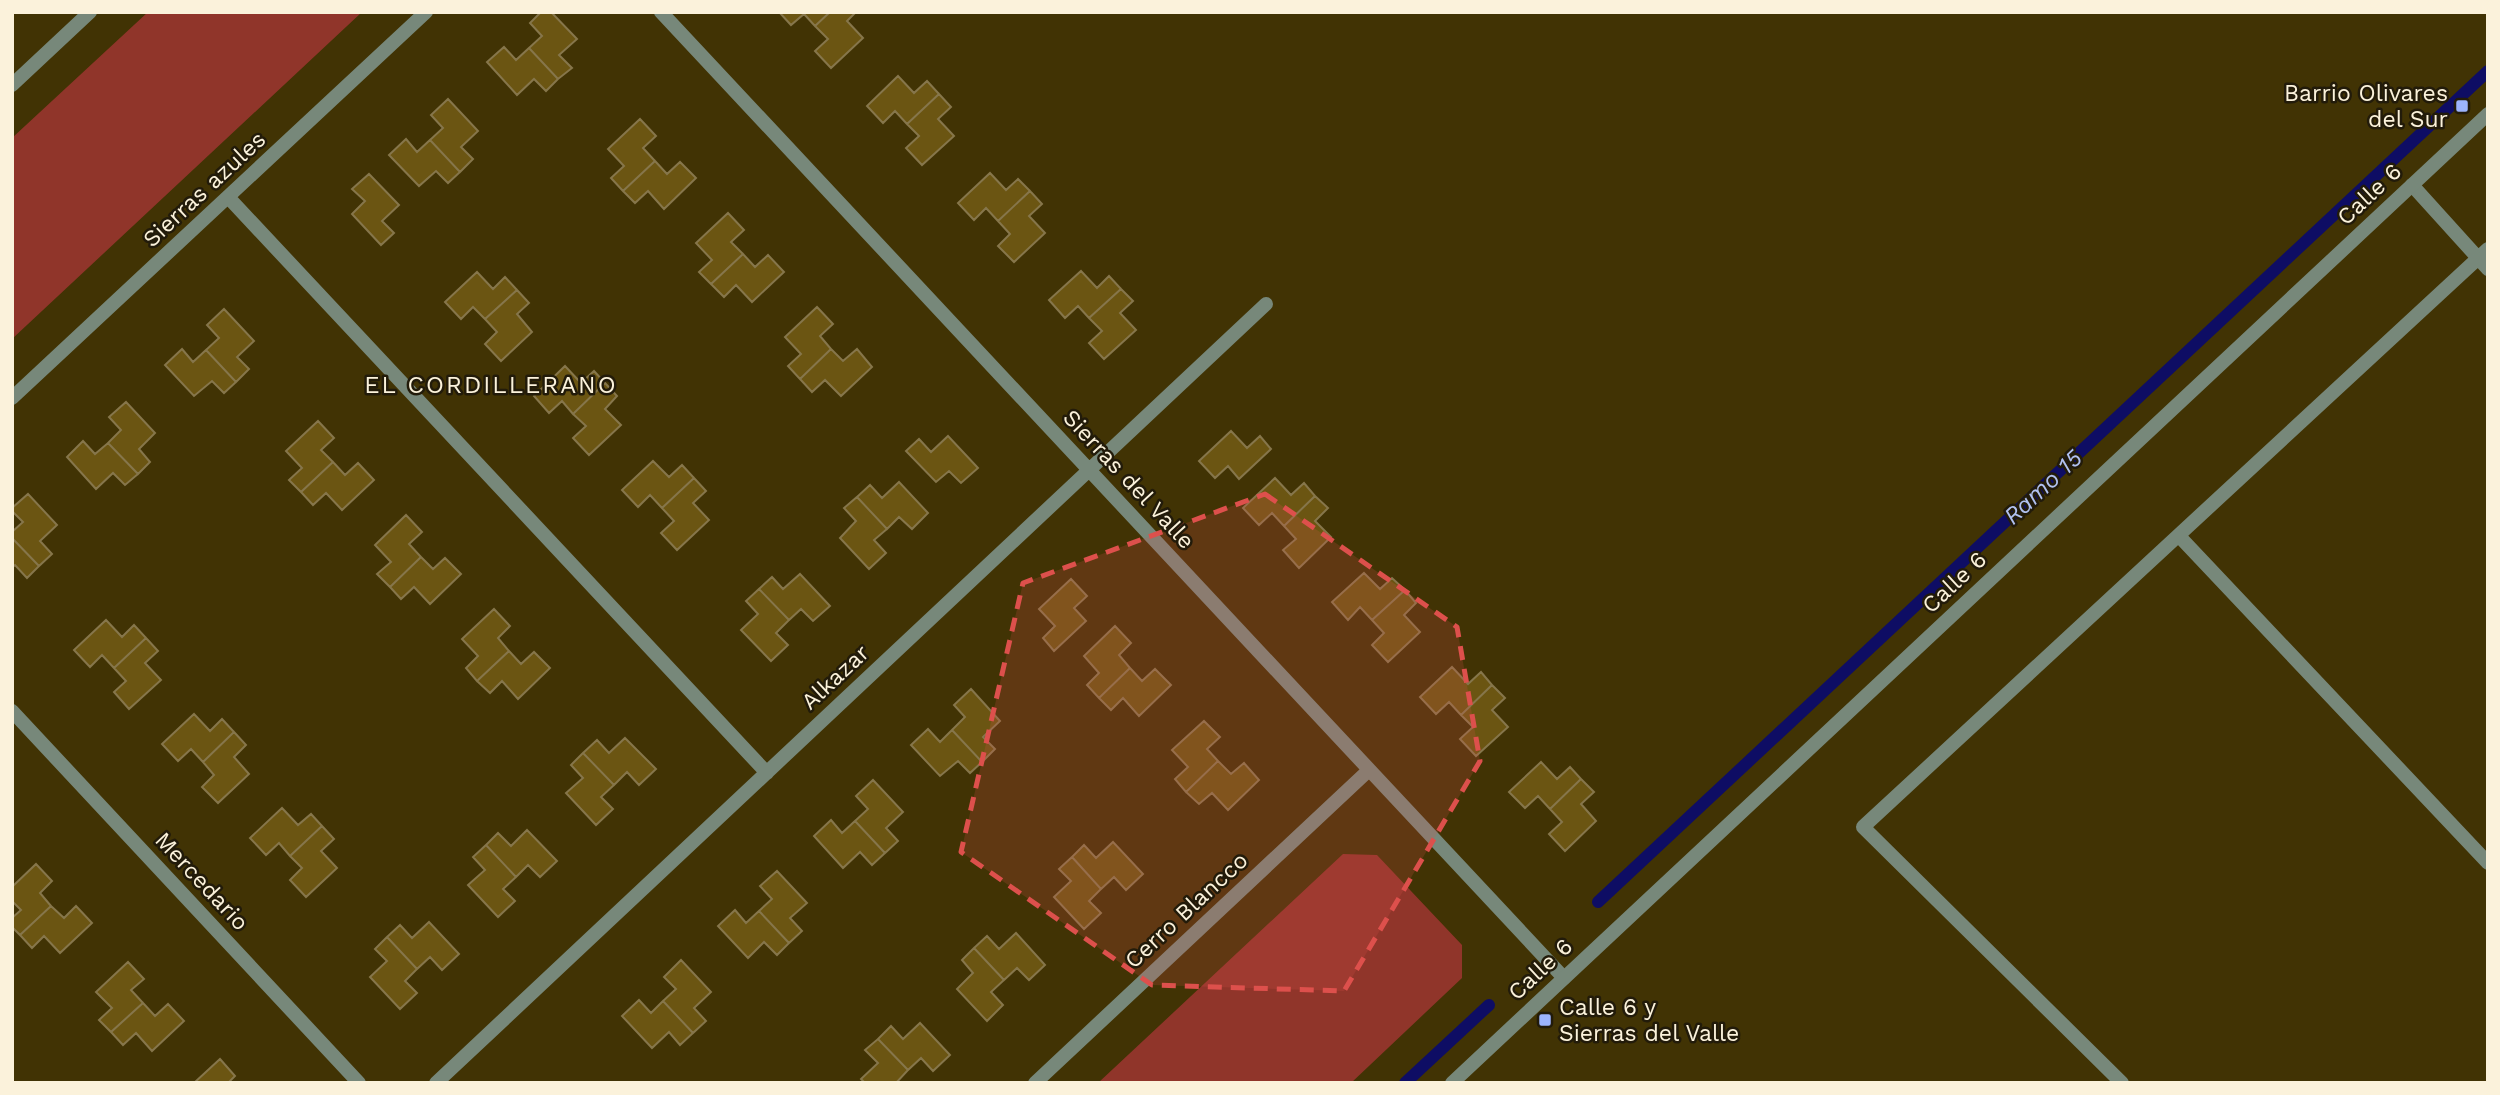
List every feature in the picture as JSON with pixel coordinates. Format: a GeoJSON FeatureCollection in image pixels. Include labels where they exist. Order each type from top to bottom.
{"type":"FeatureCollection","features":[{"type":"Feature","properties":{"kind":"street"},"geometry":{"type":"LineString","coordinates":[[12,85],[90,12]]}},
{"type":"Feature","properties":{"kind":"street","name":"Sierras azules"},"geometry":{"type":"LineString","coordinates":[[12,398],[426,12]]}},
{"type":"Feature","properties":{"kind":"street","name":"Sierras del Valle"},"geometry":{"type":"LineString","coordinates":[[661,12],[1564,978]]}},
{"type":"Feature","properties":{"kind":"street","name":"Calle 6"},"geometry":{"type":"LineString","coordinates":[[1452,1083],[2488,114]]}},
{"type":"Feature","properties":{"kind":"street"},"geometry":{"type":"LineString","coordinates":[[2412,185],[2483,253],[2488,269]]}},
{"type":"Feature","properties":{"kind":"street"},"geometry":{"type":"LineString","coordinates":[[228,197],[767,773]]}},
{"type":"Feature","properties":{"kind":"street"},"geometry":{"type":"LineString","coordinates":[[2122,1083],[1863,827],[2483,253]]}},
{"type":"Feature","properties":{"kind":"street","name":"Alkazar"},"geometry":{"type":"LineString","coordinates":[[436,1083],[1266,304]]}},
{"type":"Feature","properties":{"kind":"street"},"geometry":{"type":"LineString","coordinates":[[2179,536],[2488,863]]}},
{"type":"Feature","properties":{"kind":"street","name":"Mercedario"},"geometry":{"type":"LineString","coordinates":[[12,711],[359,1083]]}},
{"type":"Feature","properties":{"kind":"street","name":"Cerro Blancco"},"geometry":{"type":"LineString","coordinates":[[1035,1083],[1369,769]]}},
{"type":"Feature","properties":{"kind":"highlighted area"},"geometry":{"type":"Polygon","coordinates":[[[1265,494],[1457,627],[1480,761],[1344,991],[1152,985],[961,852],[1023,583],[1265,494]]]}},
{"type":"Feature","properties":{"kind":"shaded area"},"geometry":{"type":"Polygon","coordinates":[[[148,12],[362,12],[12,339],[12,138],[148,12]]]}},
{"type":"Feature","properties":{"kind":"shaded area"},"geometry":{"type":"Polygon","coordinates":[[[1343,854],[1377,855],[1462,945],[1462,978],[1351,1083],[1098,1083],[1343,854]]]}},
{"type":"Feature","properties":{"kind":"building"},"geometry":{"type":"Polygon","coordinates":[[[541,12],[551,12],[577,39],[559,55],[572,68],[558,79],[529,48],[542,36],[530,23],[541,12]]]}},
{"type":"Feature","properties":{"kind":"building"},"geometry":{"type":"Polygon","coordinates":[[[779,12],[830,12],[815,26],[804,14],[791,25],[779,12]]]}},
{"type":"Feature","properties":{"kind":"building"},"geometry":{"type":"Polygon","coordinates":[[[830,12],[856,12],[847,21],[863,38],[831,68],[815,51],[828,39],[815,26],[830,12]]]}},
{"type":"Feature","properties":{"kind":"building"},"geometry":{"type":"Polygon","coordinates":[[[504,47],[516,60],[529,48],[558,79],[546,91],[534,79],[517,95],[487,62],[504,47]]]}},
{"type":"Feature","properties":{"kind":"building"},"geometry":{"type":"Polygon","coordinates":[[[898,76],[914,93],[927,81],[939,94],[907,124],[895,111],[883,123],[867,106],[898,76]]]}},
{"type":"Feature","properties":{"kind":"building"},"geometry":{"type":"Polygon","coordinates":[[[939,94],[951,107],[938,119],[954,136],[922,165],[906,148],[919,136],[907,124],[939,94]]]}},
{"type":"Feature","properties":{"kind":"building"},"geometry":{"type":"Polygon","coordinates":[[[448,99],[478,131],[461,147],[473,159],[460,172],[430,140],[443,128],[431,115],[448,99]]]}},
{"type":"Feature","properties":{"kind":"building"},"geometry":{"type":"Polygon","coordinates":[[[640,119],[656,136],[643,148],[655,161],[623,191],[611,178],[624,166],[608,149],[640,119]]]}},
{"type":"Feature","properties":{"kind":"building"},"geometry":{"type":"Polygon","coordinates":[[[406,139],[417,152],[430,140],[460,172],[448,183],[436,171],[419,186],[389,155],[406,139]]]}},
{"type":"Feature","properties":{"kind":"building"},"geometry":{"type":"Polygon","coordinates":[[[655,161],[667,174],[680,162],[696,178],[664,209],[648,191],[635,203],[623,191],[655,161]]]}},
{"type":"Feature","properties":{"kind":"building"},"geometry":{"type":"Polygon","coordinates":[[[990,173],[1006,190],[1018,179],[1030,191],[998,221],[986,208],[974,220],[958,203],[990,173]]]}},
{"type":"Feature","properties":{"kind":"building"},"geometry":{"type":"Polygon","coordinates":[[[369,174],[399,205],[382,221],[394,233],[381,245],[352,214],[365,201],[352,189],[369,174]]]}},
{"type":"Feature","properties":{"kind":"building"},"geometry":{"type":"Polygon","coordinates":[[[1030,191],[1042,204],[1029,216],[1045,233],[1014,262],[998,246],[1010,234],[998,221],[1030,191]]]}},
{"type":"Feature","properties":{"kind":"building"},"geometry":{"type":"Polygon","coordinates":[[[728,213],[744,230],[731,242],[743,254],[711,284],[699,272],[712,260],[696,243],[728,213]]]}},
{"type":"Feature","properties":{"kind":"building"},"geometry":{"type":"Polygon","coordinates":[[[743,254],[755,267],[768,255],[784,272],[752,302],[736,285],[724,297],[711,284],[743,254]]]}},
{"type":"Feature","properties":{"kind":"building"},"geometry":{"type":"Polygon","coordinates":[[[1081,271],[1097,288],[1109,276],[1121,289],[1089,318],[1078,306],[1065,318],[1049,300],[1081,271]]]}},
{"type":"Feature","properties":{"kind":"building"},"geometry":{"type":"Polygon","coordinates":[[[477,272],[493,289],[505,277],[517,290],[485,319],[473,307],[461,319],[445,302],[477,272]]]}},
{"type":"Feature","properties":{"kind":"building"},"geometry":{"type":"Polygon","coordinates":[[[1121,289],[1133,301],[1120,313],[1136,330],[1104,359],[1089,343],[1102,331],[1089,318],[1121,289]]]}},
{"type":"Feature","properties":{"kind":"building"},"geometry":{"type":"Polygon","coordinates":[[[517,290],[529,303],[517,314],[532,332],[501,361],[485,344],[497,332],[485,319],[517,290]]]}},
{"type":"Feature","properties":{"kind":"building"},"geometry":{"type":"Polygon","coordinates":[[[817,307],[833,324],[820,336],[831,349],[800,379],[788,366],[801,354],[785,337],[817,307]]]}},
{"type":"Feature","properties":{"kind":"building"},"geometry":{"type":"Polygon","coordinates":[[[224,309],[254,341],[237,357],[249,369],[236,382],[206,350],[219,338],[207,325],[224,309]]]}},
{"type":"Feature","properties":{"kind":"building"},"geometry":{"type":"Polygon","coordinates":[[[182,349],[193,362],[206,350],[236,382],[224,393],[212,381],[194,396],[165,365],[182,349]]]}},
{"type":"Feature","properties":{"kind":"building"},"geometry":{"type":"Polygon","coordinates":[[[831,349],[843,361],[857,349],[872,367],[841,396],[825,380],[812,392],[800,379],[831,349]]]}},
{"type":"Feature","properties":{"kind":"building"},"geometry":{"type":"Polygon","coordinates":[[[565,366],[581,383],[594,371],[605,383],[573,414],[562,401],[549,413],[534,396],[565,366]]]}},
{"type":"Feature","properties":{"kind":"building"},"geometry":{"type":"Polygon","coordinates":[[[605,383],[617,396],[605,409],[621,425],[589,455],[573,438],[586,426],[573,414],[605,383]]]}},
{"type":"Feature","properties":{"kind":"building"},"geometry":{"type":"Polygon","coordinates":[[[126,402],[155,433],[139,449],[150,462],[138,474],[108,443],[121,430],[109,417],[126,402]]]}},
{"type":"Feature","properties":{"kind":"building"},"geometry":{"type":"Polygon","coordinates":[[[318,421],[334,438],[321,450],[333,462],[301,492],[289,480],[302,468],[286,451],[318,421]]]}},
{"type":"Feature","properties":{"kind":"building"},"geometry":{"type":"Polygon","coordinates":[[[1231,431],[1247,448],[1260,436],[1271,449],[1239,479],[1228,466],[1215,478],[1199,461],[1231,431]]]}},
{"type":"Feature","properties":{"kind":"building"},"geometry":{"type":"Polygon","coordinates":[[[948,436],[978,468],[961,483],[949,471],[936,482],[906,451],[919,439],[931,452],[948,436]]]}},
{"type":"Feature","properties":{"kind":"building"},"geometry":{"type":"Polygon","coordinates":[[[83,441],[95,454],[108,443],[138,474],[125,485],[113,473],[96,489],[67,457],[83,441]]]}},
{"type":"Feature","properties":{"kind":"building"},"geometry":{"type":"Polygon","coordinates":[[[653,461],[669,477],[682,465],[694,478],[662,508],[650,495],[638,507],[622,490],[653,461]]]}},
{"type":"Feature","properties":{"kind":"building"},"geometry":{"type":"Polygon","coordinates":[[[333,462],[345,475],[358,463],[374,480],[342,510],[326,493],[313,505],[301,492],[333,462]]]}},
{"type":"Feature","properties":{"kind":"building"},"geometry":{"type":"Polygon","coordinates":[[[694,478],[706,491],[693,503],[709,520],[677,550],[661,533],[674,521],[662,508],[694,478]]]}},
{"type":"Feature","properties":{"kind":"building"},"geometry":{"type":"Polygon","coordinates":[[[1275,478],[1291,495],[1304,483],[1315,496],[1284,526],[1272,513],[1259,525],[1243,508],[1275,478]]]}},
{"type":"Feature","properties":{"kind":"building"},"geometry":{"type":"Polygon","coordinates":[[[899,482],[928,513],[912,529],[899,517],[887,529],[857,497],[870,485],[882,498],[899,482]]]}},
{"type":"Feature","properties":{"kind":"building"},"geometry":{"type":"Polygon","coordinates":[[[28,494],[57,525],[40,541],[52,554],[39,566],[12,538],[12,532],[23,522],[12,508],[28,494]]]}},
{"type":"Feature","properties":{"kind":"building"},"geometry":{"type":"Polygon","coordinates":[[[1315,496],[1328,508],[1315,521],[1331,537],[1299,568],[1283,550],[1296,539],[1284,526],[1315,496]]]}},
{"type":"Feature","properties":{"kind":"building"},"geometry":{"type":"Polygon","coordinates":[[[857,497],[887,529],[874,540],[886,553],[869,569],[840,538],[856,521],[844,508],[857,497]]]}},
{"type":"Feature","properties":{"kind":"building"},"geometry":{"type":"Polygon","coordinates":[[[406,515],[422,532],[409,544],[421,557],[390,587],[377,574],[391,562],[375,545],[406,515]]]}},
{"type":"Feature","properties":{"kind":"building"},"geometry":{"type":"Polygon","coordinates":[[[12,538],[39,566],[27,578],[15,565],[12,567],[12,538]]]}},
{"type":"Feature","properties":{"kind":"building"},"geometry":{"type":"Polygon","coordinates":[[[421,557],[433,569],[445,558],[461,574],[430,604],[414,587],[401,599],[390,587],[421,557]]]}},
{"type":"Feature","properties":{"kind":"building"},"geometry":{"type":"Polygon","coordinates":[[[1364,573],[1380,589],[1392,578],[1405,590],[1372,620],[1360,607],[1348,620],[1332,602],[1364,573]]]}},
{"type":"Feature","properties":{"kind":"building"},"geometry":{"type":"Polygon","coordinates":[[[800,574],[830,606],[813,621],[801,609],[789,620],[759,589],[772,577],[783,589],[800,574]]]}},
{"type":"Feature","properties":{"kind":"building"},"geometry":{"type":"Polygon","coordinates":[[[1071,579],[1087,596],[1074,608],[1086,621],[1054,651],[1043,638],[1055,626],[1039,609],[1071,579]]]}},
{"type":"Feature","properties":{"kind":"building"},"geometry":{"type":"Polygon","coordinates":[[[759,589],[789,620],[776,633],[788,645],[771,661],[741,630],[758,614],[746,601],[759,589]]]}},
{"type":"Feature","properties":{"kind":"building"},"geometry":{"type":"Polygon","coordinates":[[[1405,590],[1416,603],[1404,615],[1420,632],[1388,662],[1372,645],[1384,633],[1372,620],[1405,590]]]}},
{"type":"Feature","properties":{"kind":"building"},"geometry":{"type":"Polygon","coordinates":[[[494,609],[510,626],[498,638],[509,651],[477,681],[466,668],[478,656],[462,639],[494,609]]]}},
{"type":"Feature","properties":{"kind":"building"},"geometry":{"type":"Polygon","coordinates":[[[106,620],[122,637],[134,625],[146,638],[114,668],[102,655],[90,667],[74,650],[106,620]]]}},
{"type":"Feature","properties":{"kind":"building"},"geometry":{"type":"Polygon","coordinates":[[[1115,626],[1131,643],[1119,655],[1130,668],[1099,698],[1087,685],[1099,673],[1084,656],[1115,626]]]}},
{"type":"Feature","properties":{"kind":"building"},"geometry":{"type":"Polygon","coordinates":[[[146,638],[158,651],[145,663],[161,680],[129,709],[114,692],[126,681],[114,668],[146,638]]]}},
{"type":"Feature","properties":{"kind":"building"},"geometry":{"type":"Polygon","coordinates":[[[509,651],[521,664],[534,652],[550,668],[518,699],[502,681],[490,693],[477,681],[509,651]]]}},
{"type":"Feature","properties":{"kind":"building"},"geometry":{"type":"Polygon","coordinates":[[[1452,667],[1468,684],[1481,672],[1492,685],[1461,715],[1449,702],[1436,714],[1420,697],[1452,667]]]}},
{"type":"Feature","properties":{"kind":"building"},"geometry":{"type":"Polygon","coordinates":[[[1130,668],[1142,681],[1155,669],[1171,685],[1139,716],[1123,698],[1111,710],[1099,698],[1130,668]]]}},
{"type":"Feature","properties":{"kind":"building"},"geometry":{"type":"Polygon","coordinates":[[[1492,685],[1505,698],[1492,710],[1508,727],[1476,756],[1460,739],[1473,727],[1461,715],[1492,685]]]}},
{"type":"Feature","properties":{"kind":"building"},"geometry":{"type":"Polygon","coordinates":[[[971,689],[1000,721],[983,737],[995,749],[982,762],[952,730],[965,717],[954,705],[971,689]]]}},
{"type":"Feature","properties":{"kind":"building"},"geometry":{"type":"Polygon","coordinates":[[[194,714],[210,731],[222,719],[234,732],[203,762],[191,749],[178,761],[162,744],[194,714]]]}},
{"type":"Feature","properties":{"kind":"building"},"geometry":{"type":"Polygon","coordinates":[[[1204,721],[1220,737],[1207,749],[1218,761],[1186,792],[1175,779],[1188,767],[1172,750],[1204,721]]]}},
{"type":"Feature","properties":{"kind":"building"},"geometry":{"type":"Polygon","coordinates":[[[928,729],[940,742],[952,730],[982,762],[970,773],[958,761],[940,776],[911,745],[928,729]]]}},
{"type":"Feature","properties":{"kind":"building"},"geometry":{"type":"Polygon","coordinates":[[[234,732],[246,745],[234,757],[249,774],[218,803],[202,787],[214,775],[203,762],[234,732]]]}},
{"type":"Feature","properties":{"kind":"building"},"geometry":{"type":"Polygon","coordinates":[[[625,738],[656,769],[639,785],[627,772],[614,785],[583,753],[597,740],[609,753],[625,738]]]}},
{"type":"Feature","properties":{"kind":"building"},"geometry":{"type":"Polygon","coordinates":[[[583,753],[614,785],[601,797],[613,809],[596,825],[566,793],[583,778],[571,765],[583,753]]]}},
{"type":"Feature","properties":{"kind":"building"},"geometry":{"type":"Polygon","coordinates":[[[1218,761],[1231,774],[1244,763],[1259,780],[1228,810],[1212,793],[1199,804],[1186,792],[1218,761]]]}},
{"type":"Feature","properties":{"kind":"building"},"geometry":{"type":"Polygon","coordinates":[[[1541,762],[1557,779],[1570,767],[1581,779],[1550,809],[1538,796],[1525,808],[1509,792],[1541,762]]]}},
{"type":"Feature","properties":{"kind":"building"},"geometry":{"type":"Polygon","coordinates":[[[1581,779],[1594,792],[1581,804],[1596,821],[1565,851],[1549,834],[1562,822],[1550,809],[1581,779]]]}},
{"type":"Feature","properties":{"kind":"building"},"geometry":{"type":"Polygon","coordinates":[[[873,780],[903,812],[886,828],[898,841],[885,853],[855,821],[868,809],[856,796],[873,780]]]}},
{"type":"Feature","properties":{"kind":"building"},"geometry":{"type":"Polygon","coordinates":[[[282,808],[298,825],[311,814],[322,826],[290,856],[279,843],[266,855],[250,838],[282,808]]]}},
{"type":"Feature","properties":{"kind":"building"},"geometry":{"type":"Polygon","coordinates":[[[831,820],[842,833],[855,821],[885,853],[872,865],[860,852],[843,868],[814,836],[831,820]]]}},
{"type":"Feature","properties":{"kind":"building"},"geometry":{"type":"Polygon","coordinates":[[[322,826],[334,839],[321,851],[337,868],[306,897],[290,880],[302,868],[290,856],[322,826]]]}},
{"type":"Feature","properties":{"kind":"building"},"geometry":{"type":"Polygon","coordinates":[[[527,830],[557,861],[540,877],[528,865],[516,877],[486,845],[498,833],[511,846],[527,830]]]}},
{"type":"Feature","properties":{"kind":"building"},"geometry":{"type":"Polygon","coordinates":[[[1113,842],[1143,874],[1126,890],[1114,877],[1101,889],[1072,857],[1084,845],[1096,858],[1113,842]]]}},
{"type":"Feature","properties":{"kind":"building"},"geometry":{"type":"Polygon","coordinates":[[[486,845],[516,877],[503,889],[515,901],[498,917],[468,885],[485,870],[473,857],[486,845]]]}},
{"type":"Feature","properties":{"kind":"building"},"geometry":{"type":"Polygon","coordinates":[[[1072,857],[1101,889],[1089,901],[1101,913],[1084,929],[1054,897],[1071,881],[1059,869],[1072,857]]]}},
{"type":"Feature","properties":{"kind":"building"},"geometry":{"type":"Polygon","coordinates":[[[36,864],[52,881],[40,893],[51,906],[20,935],[12,927],[12,918],[21,910],[12,901],[12,887],[36,864]]]}},
{"type":"Feature","properties":{"kind":"building"},"geometry":{"type":"Polygon","coordinates":[[[777,871],[807,903],[790,918],[802,931],[789,943],[759,911],[772,899],[760,886],[777,871]]]}},
{"type":"Feature","properties":{"kind":"building"},"geometry":{"type":"Polygon","coordinates":[[[51,906],[64,918],[76,906],[92,923],[60,953],[44,936],[32,948],[20,935],[51,906]]]}},
{"type":"Feature","properties":{"kind":"building"},"geometry":{"type":"Polygon","coordinates":[[[735,910],[746,923],[759,911],[789,943],[777,955],[764,942],[748,958],[718,926],[735,910]]]}},
{"type":"Feature","properties":{"kind":"building"},"geometry":{"type":"Polygon","coordinates":[[[429,922],[459,954],[442,970],[430,957],[417,969],[387,937],[400,925],[412,938],[429,922]]]}},
{"type":"Feature","properties":{"kind":"building"},"geometry":{"type":"Polygon","coordinates":[[[1016,933],[1045,965],[1029,980],[1017,968],[1004,980],[974,948],[987,936],[999,949],[1016,933]]]}},
{"type":"Feature","properties":{"kind":"building"},"geometry":{"type":"Polygon","coordinates":[[[387,937],[417,969],[405,981],[417,993],[400,1009],[370,977],[387,961],[375,949],[387,937]]]}},
{"type":"Feature","properties":{"kind":"building"},"geometry":{"type":"Polygon","coordinates":[[[974,948],[1004,980],[991,992],[1003,1005],[987,1021],[957,989],[973,973],[962,960],[974,948]]]}},
{"type":"Feature","properties":{"kind":"building"},"geometry":{"type":"Polygon","coordinates":[[[681,960],[711,992],[694,1008],[706,1021],[693,1033],[663,1001],[676,989],[664,977],[681,960]]]}},
{"type":"Feature","properties":{"kind":"building"},"geometry":{"type":"Polygon","coordinates":[[[128,962],[144,979],[131,990],[143,1003],[111,1032],[99,1020],[112,1008],[96,992],[128,962]]]}},
{"type":"Feature","properties":{"kind":"building"},"geometry":{"type":"Polygon","coordinates":[[[639,1000],[651,1013],[663,1001],[693,1033],[680,1045],[669,1032],[652,1048],[622,1016],[639,1000]]]}},
{"type":"Feature","properties":{"kind":"building"},"geometry":{"type":"Polygon","coordinates":[[[143,1003],[155,1016],[168,1004],[184,1021],[152,1051],[136,1033],[123,1045],[111,1032],[143,1003]]]}},
{"type":"Feature","properties":{"kind":"building"},"geometry":{"type":"Polygon","coordinates":[[[920,1023],[950,1055],[933,1071],[921,1058],[908,1070],[878,1039],[891,1026],[903,1039],[920,1023]]]}},
{"type":"Feature","properties":{"kind":"building"},"geometry":{"type":"Polygon","coordinates":[[[878,1039],[908,1070],[896,1083],[865,1083],[861,1079],[878,1063],[865,1050],[878,1039]]]}},
{"type":"Feature","properties":{"kind":"building"},"geometry":{"type":"Polygon","coordinates":[[[220,1059],[235,1076],[228,1083],[194,1083],[220,1059]]]}},
{"type":"Feature","properties":{"kind":"waterway","name":"Ramo 15"},"geometry":{"type":"LineString","coordinates":[[1598,902],[2488,71]]}},
{"type":"Feature","properties":{"kind":"waterway","name":"Ramo 15"},"geometry":{"type":"LineString","coordinates":[[1405,1083],[1489,1005]]}},
{"type":"Feature","properties":{"kind":"place","name":"Barrio Olivares del Sur"},"geometry":{"type":"Point","coordinates":[2462,106]}},
{"type":"Feature","properties":{"kind":"place","name":"Calle 6 y Sierras del Valle"},"geometry":{"type":"Point","coordinates":[1545,1020]}},
{"type":"Feature","properties":{"kind":"district","name":"EL CORDILLERANO"},"geometry":{"type":"Point","coordinates":[491,385]}}]}
